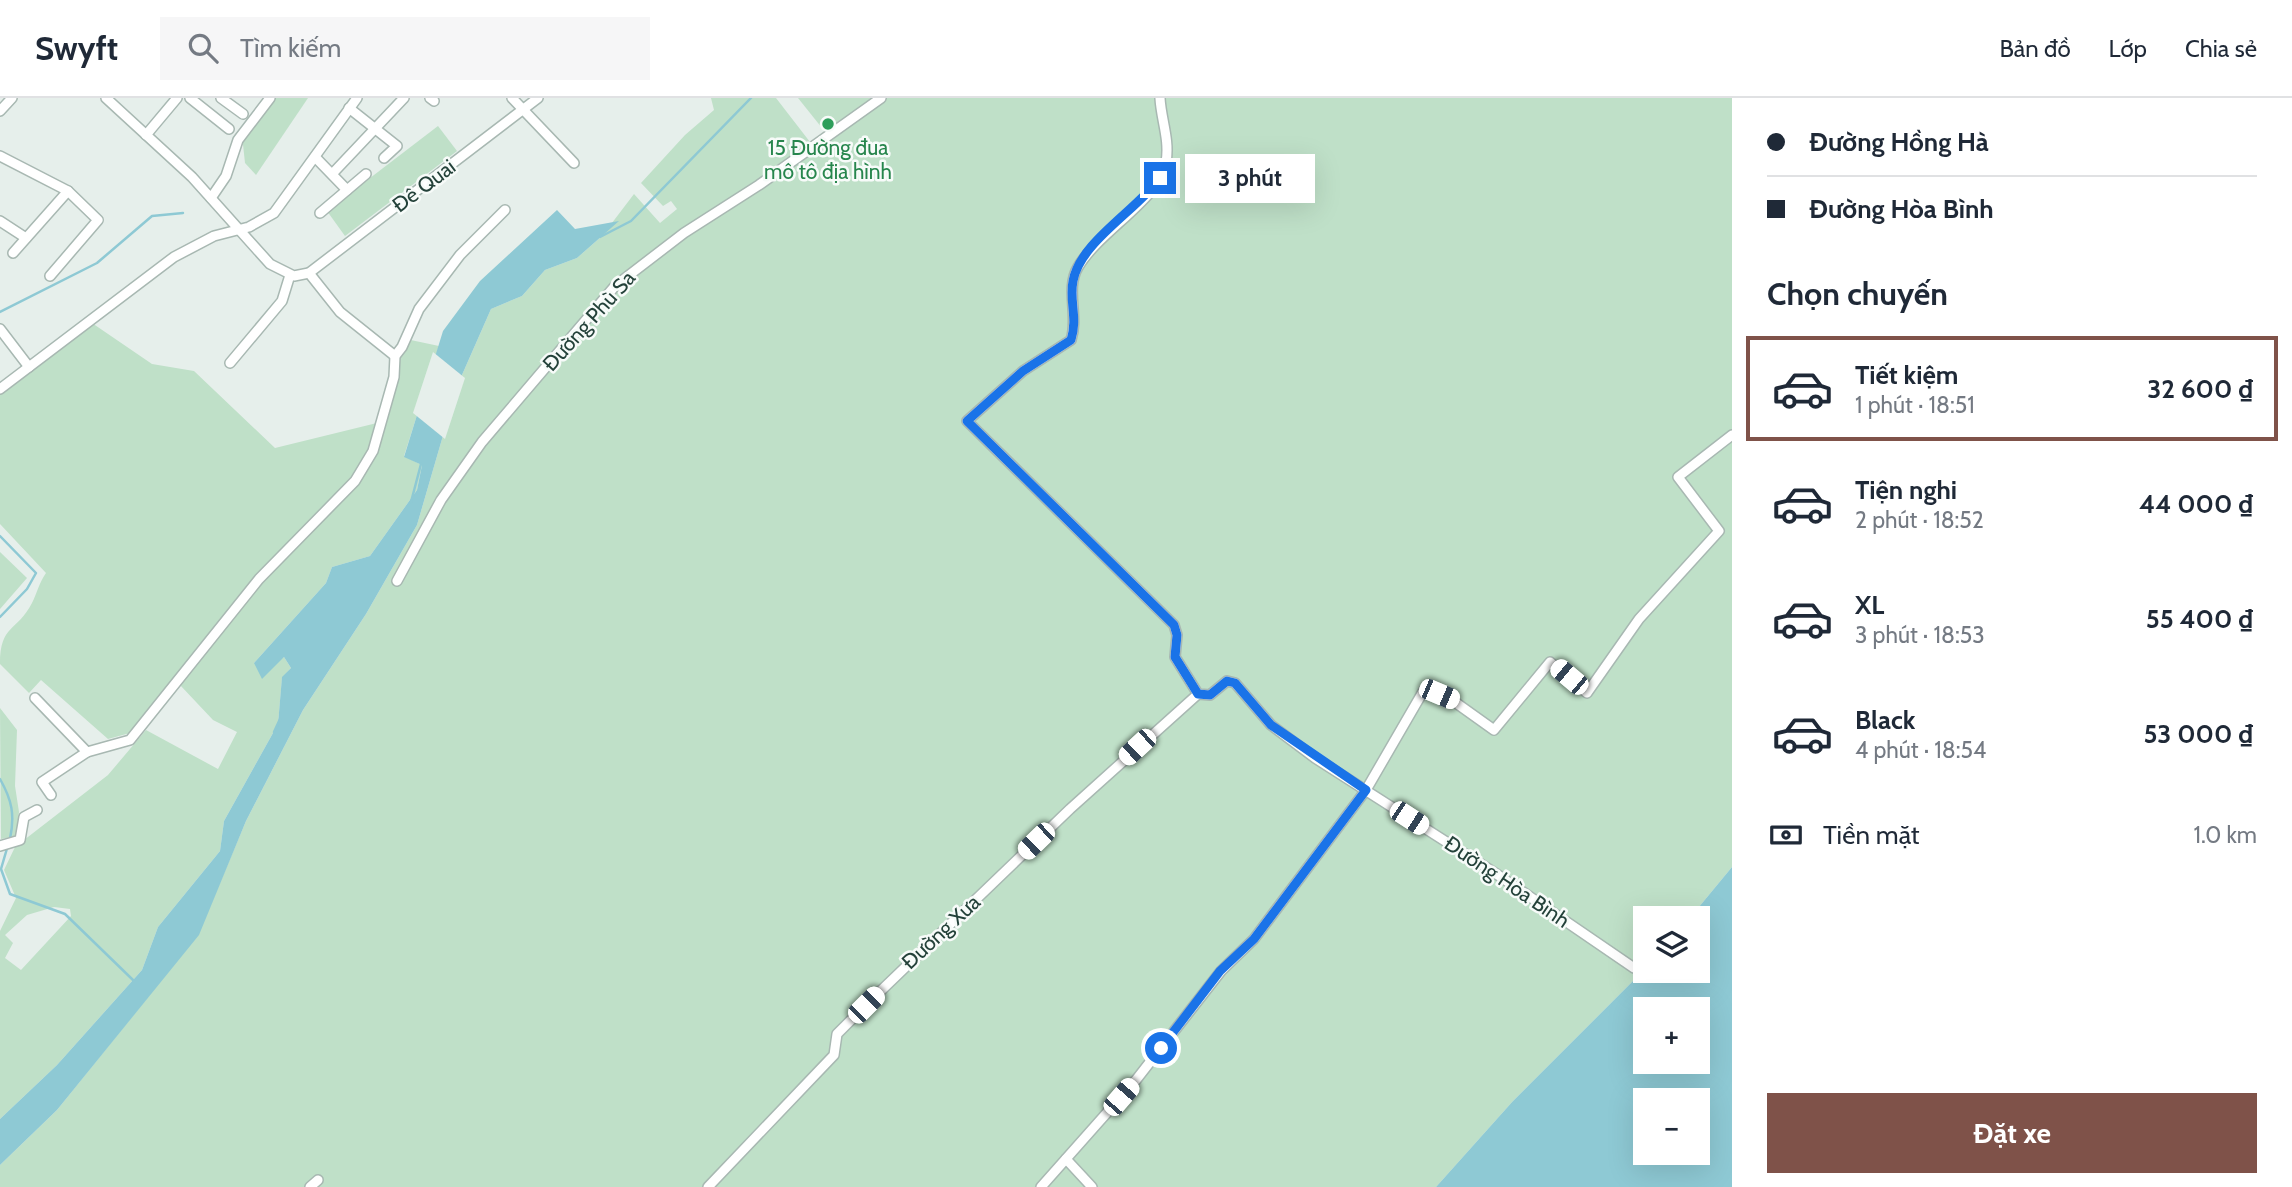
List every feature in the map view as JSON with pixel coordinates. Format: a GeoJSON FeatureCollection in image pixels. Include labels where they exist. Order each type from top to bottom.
{"type":"FeatureCollection","features":[{"type":"Feature","properties":{"kind":"street"},"geometry":{"type":"LineString","coordinates":[[0,111],[12,98]]}},
{"type":"Feature","properties":{"kind":"street"},"geometry":{"type":"LineString","coordinates":[[106,98],[211,198],[270,264],[290,275],[309,273],[340,312],[395,356]]}},
{"type":"Feature","properties":{"kind":"street"},"geometry":{"type":"LineString","coordinates":[[146,135],[177,98]]}},
{"type":"Feature","properties":{"kind":"street"},"geometry":{"type":"LineString","coordinates":[[190,98],[229,129]]}},
{"type":"Feature","properties":{"kind":"street"},"geometry":{"type":"LineString","coordinates":[[221,98],[243,114]]}},
{"type":"Feature","properties":{"kind":"street"},"geometry":{"type":"LineString","coordinates":[[211,198],[226,176],[238,140],[270,98]]}},
{"type":"Feature","properties":{"kind":"street"},"geometry":{"type":"LineString","coordinates":[[0,389],[174,257],[214,236],[239,229],[274,213],[357,98]]}},
{"type":"Feature","properties":{"kind":"street"},"geometry":{"type":"LineString","coordinates":[[333,173],[404,98]]}},
{"type":"Feature","properties":{"kind":"street"},"geometry":{"type":"LineString","coordinates":[[512,98],[574,163]]}},
{"type":"Feature","properties":{"kind":"street","name":"Đê Quai"},"geometry":{"type":"LineString","coordinates":[[309,273],[538,98]]}},
{"type":"Feature","properties":{"kind":"street","name":"Đường Phù Sa"},"geometry":{"type":"LineString","coordinates":[[397,581],[441,500],[482,442],[615,286],[684,233],[759,185],[881,98]]}},
{"type":"Feature","properties":{"kind":"street"},"geometry":{"type":"LineString","coordinates":[[1160,98],[1167,141],[1166,165],[1146,197],[1100,238],[1077,269],[1072,282],[1076,316],[1071,340],[1023,371],[967,421],[1174,625],[1177,635],[1175,657],[1198,694]]}},
{"type":"Feature","properties":{"kind":"street"},"geometry":{"type":"LineString","coordinates":[[349,108],[397,146],[384,158]]}},
{"type":"Feature","properties":{"kind":"street"},"geometry":{"type":"LineString","coordinates":[[0,156],[68,191],[98,220],[50,276]]}},
{"type":"Feature","properties":{"kind":"street"},"geometry":{"type":"LineString","coordinates":[[315,157],[347,190]]}},
{"type":"Feature","properties":{"kind":"street"},"geometry":{"type":"LineString","coordinates":[[320,213],[366,174]]}},
{"type":"Feature","properties":{"kind":"street"},"geometry":{"type":"LineString","coordinates":[[13,253],[68,191]]}},
{"type":"Feature","properties":{"kind":"street"},"geometry":{"type":"LineString","coordinates":[[51,795],[42,782],[87,752],[130,740],[260,579],[355,481],[373,452],[394,377],[395,356],[419,309],[460,256],[505,210]]}},
{"type":"Feature","properties":{"kind":"street"},"geometry":{"type":"LineString","coordinates":[[0,220],[26,238]]}},
{"type":"Feature","properties":{"kind":"street"},"geometry":{"type":"LineString","coordinates":[[230,363],[282,302],[290,275]]}},
{"type":"Feature","properties":{"kind":"street"},"geometry":{"type":"LineString","coordinates":[[0,329],[29,367]]}},
{"type":"Feature","properties":{"kind":"street"},"geometry":{"type":"LineString","coordinates":[[1041,1187],[1136,1080],[1220,971],[1254,939],[1366,790],[1424,690],[1452,700],[1494,730],[1550,662],[1587,693],[1639,618],[1719,531],[1678,477],[1732,435]]}},
{"type":"Feature","properties":{"kind":"street","name":"Đường Hòa Bình"},"geometry":{"type":"LineString","coordinates":[[1198,694],[1210,695],[1227,681],[1235,683],[1271,725],[1633,967]]}},
{"type":"Feature","properties":{"kind":"street","name":"Đường Xưa"},"geometry":{"type":"LineString","coordinates":[[708,1187],[834,1055],[837,1034],[1079,800],[1198,694]]}},
{"type":"Feature","properties":{"kind":"street"},"geometry":{"type":"LineString","coordinates":[[35,698],[87,752]]}},
{"type":"Feature","properties":{"kind":"street"},"geometry":{"type":"LineString","coordinates":[[2,846],[20,840],[24,817],[37,810]]}},
{"type":"Feature","properties":{"kind":"street"},"geometry":{"type":"LineString","coordinates":[[1066,1159],[1092,1187]]}},
{"type":"Feature","properties":{"kind":"green space"},"geometry":{"type":"Polygon","coordinates":[[[273,98],[308,98],[256,175],[245,163],[242,135],[273,98]]]}},
{"type":"Feature","properties":{"kind":"green space"},"geometry":{"type":"Polygon","coordinates":[[[711,98],[776,98],[810,142],[826,133],[798,98],[1732,98],[1732,867],[1700,906],[1633,906],[1633,981],[1513,1101],[1436,1187],[0,1187],[0,1165],[57,1110],[198,935],[246,821],[303,710],[366,614],[417,525],[458,384],[491,309],[522,296],[545,270],[577,258],[602,236],[634,194],[660,223],[677,209],[671,201],[663,206],[641,183],[685,135],[714,110],[711,98]]]}},
{"type":"Feature","properties":{"kind":"green space"},"geometry":{"type":"Polygon","coordinates":[[[438,126],[457,151],[345,236],[327,211],[438,126]]]}},
{"type":"Feature","properties":{"kind":"green space"},"geometry":{"type":"Polygon","coordinates":[[[89,321],[152,364],[194,371],[275,448],[381,422],[395,356],[406,339],[439,346],[404,456],[422,465],[417,490],[370,556],[332,567],[326,583],[254,663],[274,664],[284,657],[291,668],[282,678],[278,724],[224,821],[220,851],[158,927],[142,970],[57,1065],[0,1119],[0,931],[16,898],[4,870],[15,847],[108,775],[146,730],[218,769],[237,732],[213,720],[180,685],[216,641],[219,622],[142,722],[130,733],[108,739],[41,680],[29,693],[0,664],[6,635],[32,603],[46,573],[0,524],[0,388],[89,321]],[[54,907],[27,915],[5,935],[13,943],[5,958],[21,970],[71,916],[70,909],[54,907]]]}},
{"type":"Feature","properties":{"kind":"green space"},"geometry":{"type":"Polygon","coordinates":[[[0,552],[27,578],[0,609],[0,552]]]}},
{"type":"Feature","properties":{"kind":"green space"},"geometry":{"type":"Polygon","coordinates":[[[0,708],[17,730],[15,786],[19,812],[16,836],[1,839],[0,708]]]}},
{"type":"Feature","properties":{"kind":"water"},"geometry":{"type":"Polygon","coordinates":[[[557,210],[575,229],[619,221],[577,258],[545,270],[522,296],[491,309],[458,384],[417,525],[366,614],[303,710],[246,821],[199,935],[57,1110],[0,1165],[0,1119],[57,1065],[142,970],[158,927],[220,851],[224,821],[278,724],[282,677],[291,668],[284,657],[262,679],[254,663],[326,583],[332,567],[370,556],[417,490],[422,465],[404,457],[443,331],[480,281],[557,210]]]}},
{"type":"Feature","properties":{"kind":"water"},"geometry":{"type":"Polygon","coordinates":[[[1732,867],[1732,1187],[1436,1187],[1513,1101],[1633,981],[1710,983],[1710,906],[1700,906],[1732,867]]]}},
{"type":"Feature","properties":{"kind":"pier"},"geometry":{"type":"Polygon","coordinates":[[[433,352],[465,378],[445,439],[413,413],[433,352]]]}},
{"type":"Feature","properties":{"kind":"waterway"},"geometry":{"type":"LineString","coordinates":[[600,237],[631,221],[751,98]]}},
{"type":"Feature","properties":{"kind":"waterway"},"geometry":{"type":"LineString","coordinates":[[0,312],[97,263],[152,216],[183,213]]}},
{"type":"Feature","properties":{"kind":"waterway"},"geometry":{"type":"LineString","coordinates":[[411,502],[421,464]]}},
{"type":"Feature","properties":{"kind":"waterway"},"geometry":{"type":"LineString","coordinates":[[0,536],[36,573],[27,589],[0,617]]}},
{"type":"Feature","properties":{"kind":"waterway"},"geometry":{"type":"LineString","coordinates":[[274,732],[280,719]]}},
{"type":"Feature","properties":{"kind":"waterway"},"geometry":{"type":"LineString","coordinates":[[0,779],[11,808],[10,839]]}},
{"type":"Feature","properties":{"kind":"waterway"},"geometry":{"type":"LineString","coordinates":[[8,845],[1,869],[10,894],[65,914],[133,980]]}},
{"type":"Feature","properties":{"kind":"place","name":"15 Đường đua mô tô địa hình"},"geometry":{"type":"Point","coordinates":[828,124]}},
{"type":"Feature","properties":{"kind":"route"},"geometry":{"type":"LineString","coordinates":[[1160,178],[1146,197],[1100,238],[1077,269],[1072,282],[1076,316],[1071,340],[1023,371],[967,421],[1174,625],[1177,635],[1175,657],[1198,694],[1210,695],[1227,681],[1235,683],[1271,725],[1315,758],[1366,790],[1254,939],[1220,971],[1161,1048]]}}]}
